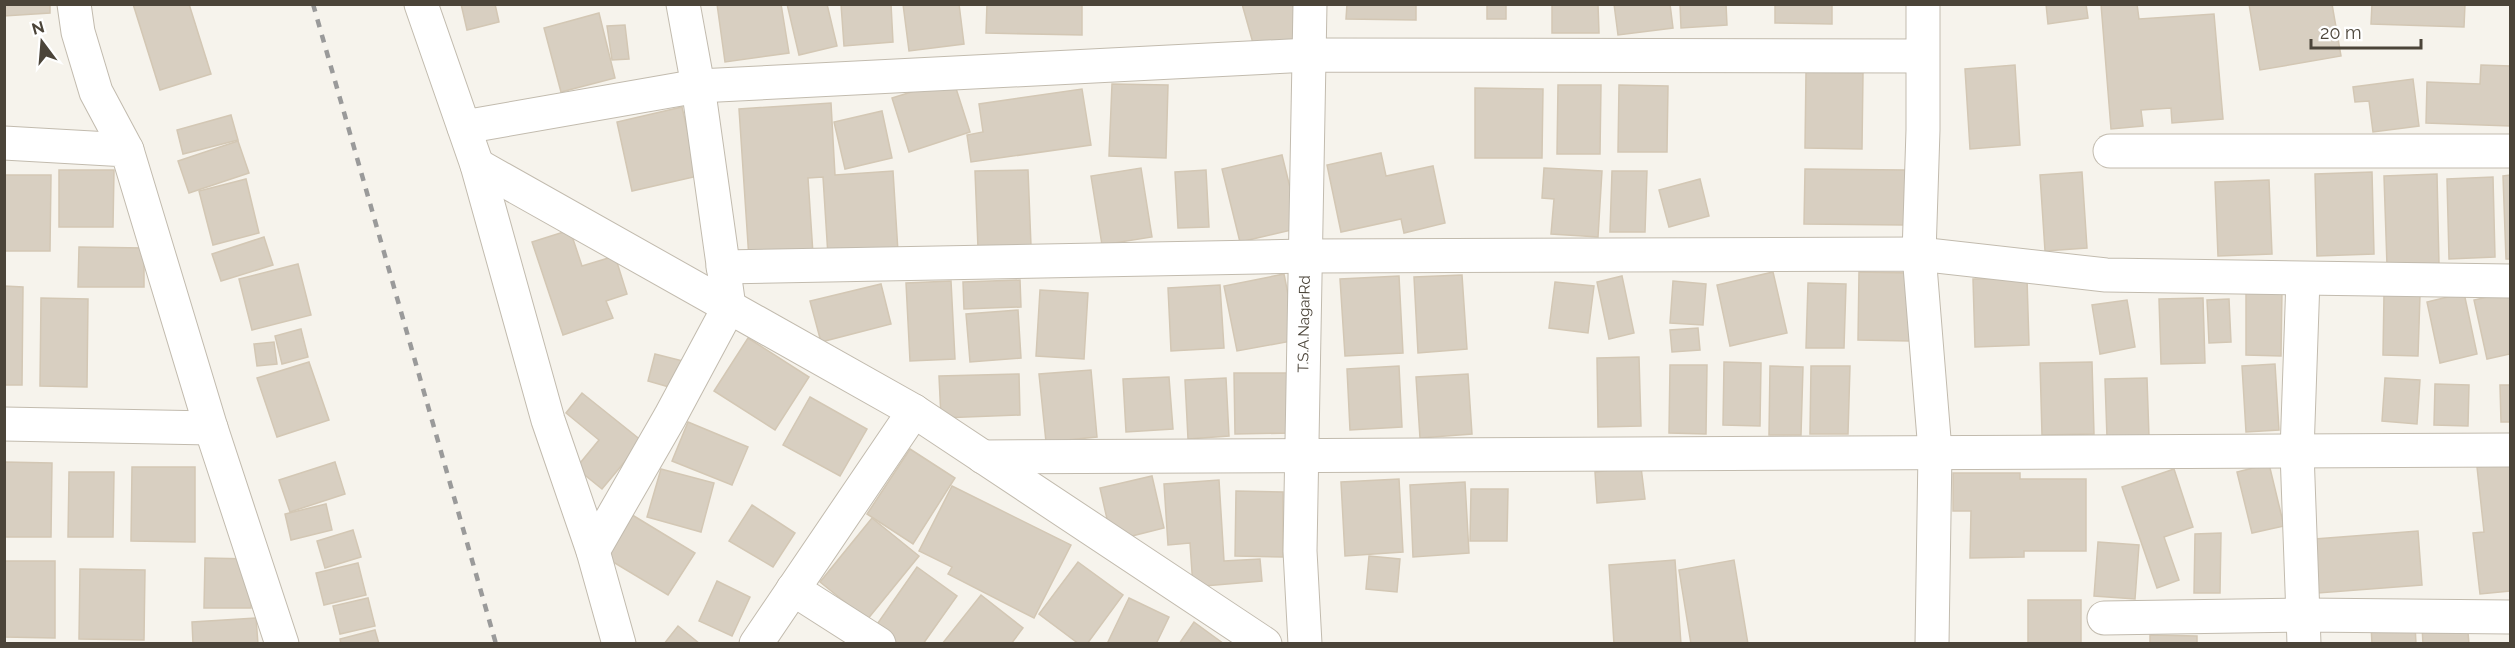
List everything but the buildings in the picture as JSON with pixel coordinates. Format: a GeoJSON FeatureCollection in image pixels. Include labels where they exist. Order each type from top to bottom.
{"type":"FeatureCollection","features":[{"type":"Feature","properties":{"kind":"street"},"geometry":{"type":"LineString","coordinates":[[74,4],[78,32],[96,92],[127,150],[211,428],[282,644]]}},
{"type":"Feature","properties":{"kind":"street"},"geometry":{"type":"LineString","coordinates":[[421,4],[477,165],[548,420],[593,552],[619,644]]}},
{"type":"Feature","properties":{"kind":"street"},"geometry":{"type":"LineString","coordinates":[[593,552],[670,417],[729,307],[698,86],[683,4]]}},
{"type":"Feature","properties":{"kind":"street","name":"T.S.A.NagarRd"},"geometry":{"type":"LineString","coordinates":[[1305,644],[1300,551],[1310,4]]}},
{"type":"Feature","properties":{"kind":"street"},"geometry":{"type":"LineString","coordinates":[[1923,4],[1923,130],[1919,254],[1935,451],[1932,644]]}},
{"type":"Feature","properties":{"kind":"street"},"geometry":{"type":"LineString","coordinates":[[464,127],[698,86],[1310,55],[1922,56]]}},
{"type":"Feature","properties":{"kind":"street"},"geometry":{"type":"LineString","coordinates":[[4,143],[127,150]]}},
{"type":"Feature","properties":{"kind":"street"},"geometry":{"type":"LineString","coordinates":[[2110,151],[2511,152]]}},
{"type":"Feature","properties":{"kind":"street"},"geometry":{"type":"LineString","coordinates":[[477,165],[914,411],[1266,644]]}},
{"type":"Feature","properties":{"kind":"street"},"geometry":{"type":"LineString","coordinates":[[723,267],[1306,256],[1919,254],[2106,275],[2511,281]]}},
{"type":"Feature","properties":{"kind":"street"},"geometry":{"type":"LineString","coordinates":[[2303,279],[2297,452],[2304,629]]}},
{"type":"Feature","properties":{"kind":"street"},"geometry":{"type":"LineString","coordinates":[[756,644],[914,411]]}},
{"type":"Feature","properties":{"kind":"street"},"geometry":{"type":"LineString","coordinates":[[4,424],[211,428]]}},
{"type":"Feature","properties":{"kind":"street"},"geometry":{"type":"LineString","coordinates":[[983,457],[2511,450]]}},
{"type":"Feature","properties":{"kind":"street"},"geometry":{"type":"LineString","coordinates":[[792,589],[879,644]]}},
{"type":"Feature","properties":{"kind":"street"},"geometry":{"type":"LineString","coordinates":[[2104,618],[2304,629],[2511,617]]}},
{"type":"Feature","properties":{"kind":"railway"},"geometry":{"type":"LineString","coordinates":[[313,4],[496,644]]}}]}
